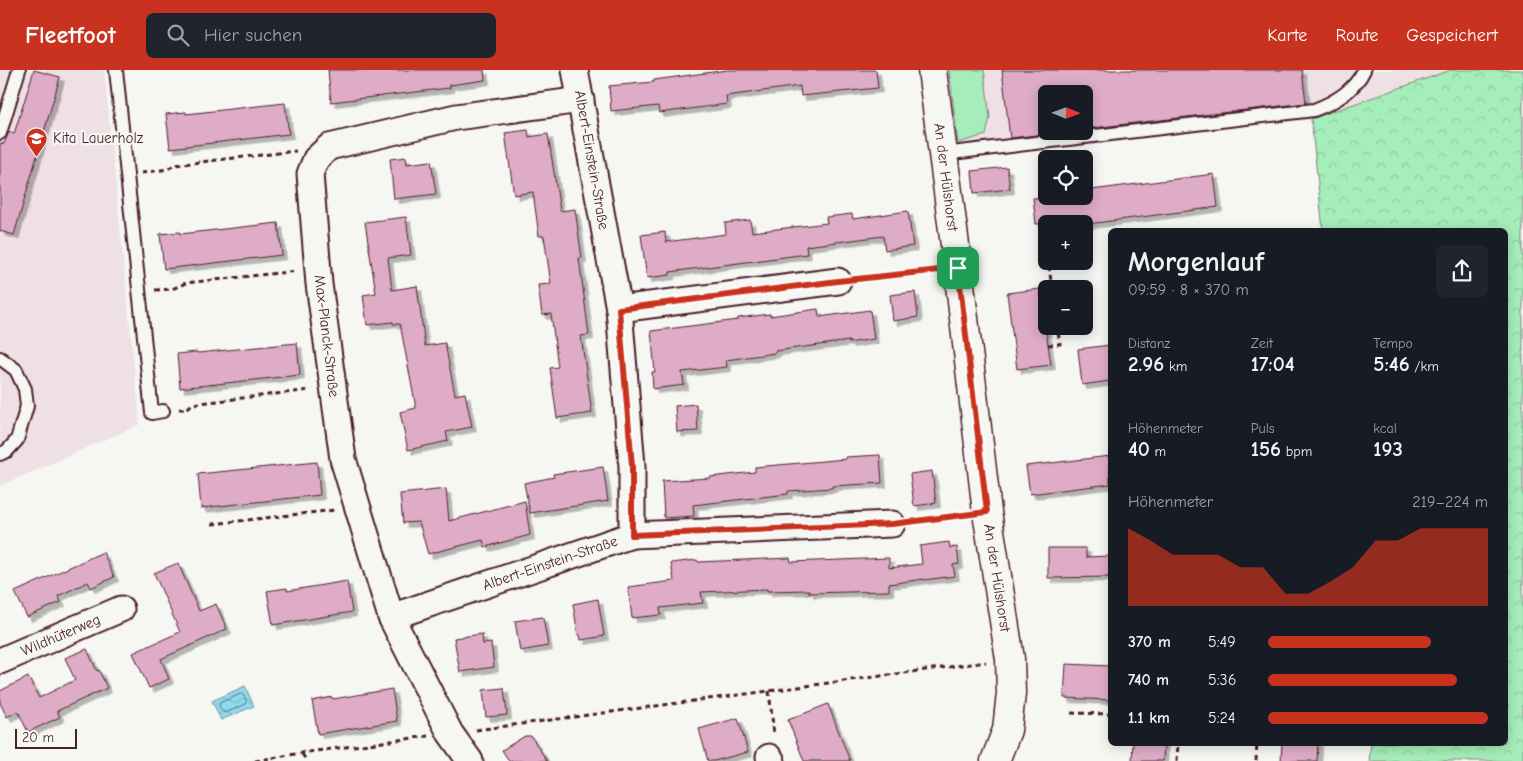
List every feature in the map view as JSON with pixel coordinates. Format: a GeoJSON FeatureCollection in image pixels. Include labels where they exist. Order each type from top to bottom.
{"type":"FeatureCollection","features":[{"type":"Feature","properties":{"kind":"street","name":"Albert-Einstein-Straße"},"geometry":{"type":"LineString","coordinates":[[391,617],[632,535],[632,466],[619,309],[575,70]]}},
{"type":"Feature","properties":{"kind":"street","name":"An der Hülshorst"},"geometry":{"type":"LineString","coordinates":[[932,70],[944,154],[987,512],[1010,659],[1011,693],[1007,730],[995,761]]}},
{"type":"Feature","properties":{"kind":"street"},"geometry":{"type":"LineString","coordinates":[[329,147],[456,117],[581,100]]}},
{"type":"Feature","properties":{"kind":"street","name":"Max-Planck-Straße"},"geometry":{"type":"LineString","coordinates":[[329,147],[316,158],[310,174],[318,269],[343,459],[391,617],[450,733],[470,761]]}},
{"type":"Feature","properties":{"kind":"street"},"geometry":{"type":"LineString","coordinates":[[619,309],[838,281]]}},
{"type":"Feature","properties":{"kind":"street"},"geometry":{"type":"LineString","coordinates":[[632,535],[892,524]]}},
{"type":"Feature","properties":{"kind":"street","name":"Wildhüterweg"},"geometry":{"type":"LineString","coordinates":[[0,661],[121,609]]}},
{"type":"Feature","properties":{"kind":"lane"},"geometry":{"type":"LineString","coordinates":[[0,133],[19,70]]}},
{"type":"Feature","properties":{"kind":"lane"},"geometry":{"type":"LineString","coordinates":[[116,70],[152,413],[163,411]]}},
{"type":"Feature","properties":{"kind":"lane"},"geometry":{"type":"LineString","coordinates":[[944,154],[1314,110],[1330,104],[1344,95],[1364,70]]}},
{"type":"Feature","properties":{"kind":"lane"},"geometry":{"type":"LineString","coordinates":[[0,358],[16,370],[25,389],[27,406],[17,440],[8,451],[0,454]]}},
{"type":"Feature","properties":{"kind":"path"},"geometry":{"type":"LineString","coordinates":[[127,174],[168,169],[174,165],[329,147]]}},
{"type":"Feature","properties":{"kind":"path"},"geometry":{"type":"LineString","coordinates":[[838,281],[958,268]]}},
{"type":"Feature","properties":{"kind":"path"},"geometry":{"type":"LineString","coordinates":[[139,292],[172,289],[186,283],[318,269]]}},
{"type":"Feature","properties":{"kind":"path"},"geometry":{"type":"LineString","coordinates":[[1048,345],[1060,344],[1058,335]]}},
{"type":"Feature","properties":{"kind":"path"},"geometry":{"type":"LineString","coordinates":[[163,411],[187,409],[192,404],[334,387]]}},
{"type":"Feature","properties":{"kind":"path"},"geometry":{"type":"LineString","coordinates":[[212,524],[358,507]]}},
{"type":"Feature","properties":{"kind":"path"},"geometry":{"type":"LineString","coordinates":[[892,524],[987,512]]}},
{"type":"Feature","properties":{"kind":"path"},"geometry":{"type":"LineString","coordinates":[[256,761],[301,753],[1010,659]]}},
{"type":"Feature","properties":{"kind":"path"},"geometry":{"type":"LineString","coordinates":[[769,691],[772,754]]}},
{"type":"Feature","properties":{"kind":"path"},"geometry":{"type":"LineString","coordinates":[[1071,713],[1108,714]]}},
{"type":"Feature","properties":{"kind":"path"},"geometry":{"type":"LineString","coordinates":[[1177,761],[1178,746]]}},
{"type":"Feature","properties":{"kind":"path"},"geometry":{"type":"LineString","coordinates":[[1256,761],[1257,746]]}},
{"type":"Feature","properties":{"kind":"path"},"geometry":{"type":"LineString","coordinates":[[301,753],[307,761]]}},
{"type":"Feature","properties":{"kind":"shaded area"},"geometry":{"type":"Polygon","coordinates":[[[0,70],[104,70],[140,424],[0,486],[0,70]]]}},
{"type":"Feature","properties":{"kind":"shaded area"},"geometry":{"type":"Polygon","coordinates":[[[932,70],[1451,70],[1311,119],[944,162],[932,70]]]}},
{"type":"Feature","properties":{"kind":"green space"},"geometry":{"type":"Polygon","coordinates":[[[949,70],[984,70],[990,117],[986,135],[958,143],[949,70]]]}},
{"type":"Feature","properties":{"kind":"green space"},"geometry":{"type":"Polygon","coordinates":[[[1451,70],[1523,70],[1523,761],[1369,761],[1371,746],[1508,746],[1508,228],[1323,228],[1311,119],[1451,70]]]}},
{"type":"Feature","properties":{"kind":"water"},"geometry":{"type":"Polygon","coordinates":[[[245,686],[254,706],[221,720],[212,701],[245,686]]]}},
{"type":"Feature","properties":{"kind":"building"},"geometry":{"type":"Polygon","coordinates":[[[34,70],[60,77],[14,235],[0,231],[0,143],[4,144],[9,132],[14,134],[34,70]]]}},
{"type":"Feature","properties":{"kind":"building"},"geometry":{"type":"Polygon","coordinates":[[[328,70],[484,70],[485,80],[450,85],[450,88],[331,102],[328,70]]]}},
{"type":"Feature","properties":{"kind":"building"},"geometry":{"type":"Polygon","coordinates":[[[727,70],[876,70],[878,88],[801,96],[800,86],[726,96],[727,104],[659,113],[658,106],[611,111],[609,86],[654,82],[654,80],[727,70]]]}},
{"type":"Feature","properties":{"kind":"building"},"geometry":{"type":"Polygon","coordinates":[[[1002,70],[1302,70],[1306,103],[1093,128],[1093,85],[1038,85],[1038,135],[1010,138],[1002,70]]]}},
{"type":"Feature","properties":{"kind":"building"},"geometry":{"type":"Polygon","coordinates":[[[285,103],[289,134],[170,148],[166,114],[186,112],[186,114],[285,103]]]}},
{"type":"Feature","properties":{"kind":"building"},"geometry":{"type":"Polygon","coordinates":[[[528,130],[529,137],[548,134],[560,211],[575,209],[582,258],[579,258],[589,335],[581,336],[592,413],[557,418],[550,368],[558,367],[551,314],[542,315],[538,285],[551,284],[544,236],[539,236],[533,192],[514,195],[505,133],[528,130]]]}},
{"type":"Feature","properties":{"kind":"building"},"geometry":{"type":"Polygon","coordinates":[[[406,157],[407,164],[431,161],[436,194],[394,199],[390,159],[406,157]]]}},
{"type":"Feature","properties":{"kind":"building"},"geometry":{"type":"Polygon","coordinates":[[[1007,167],[1010,189],[974,193],[972,171],[1007,167]]]}},
{"type":"Feature","properties":{"kind":"building"},"geometry":{"type":"Polygon","coordinates":[[[1214,174],[1218,207],[1093,223],[1093,215],[1038,215],[1038,224],[1036,224],[1033,198],[1038,198],[1038,205],[1093,205],[1093,190],[1214,174]]]}},
{"type":"Feature","properties":{"kind":"building"},"geometry":{"type":"Polygon","coordinates":[[[908,211],[913,246],[885,250],[883,236],[806,246],[807,254],[670,272],[670,275],[647,278],[641,235],[665,232],[666,242],[726,234],[725,223],[750,220],[752,232],[827,223],[826,217],[852,214],[853,219],[908,211]]]}},
{"type":"Feature","properties":{"kind":"building"},"geometry":{"type":"Polygon","coordinates":[[[406,217],[411,255],[388,258],[392,290],[417,286],[425,346],[445,343],[455,395],[465,393],[472,427],[446,432],[448,441],[408,450],[400,412],[416,408],[400,324],[393,324],[393,322],[367,325],[363,295],[376,293],[365,222],[406,217]]]}},
{"type":"Feature","properties":{"kind":"building"},"geometry":{"type":"Polygon","coordinates":[[[278,223],[282,255],[164,269],[160,234],[180,232],[180,234],[278,223]]]}},
{"type":"Feature","properties":{"kind":"building"},"geometry":{"type":"Polygon","coordinates":[[[1038,289],[1038,335],[1047,335],[1051,365],[1017,369],[1007,293],[1038,289]]]}},
{"type":"Feature","properties":{"kind":"building"},"geometry":{"type":"Polygon","coordinates":[[[915,292],[918,317],[893,321],[890,295],[915,292]]]}},
{"type":"Feature","properties":{"kind":"building"},"geometry":{"type":"Polygon","coordinates":[[[818,309],[819,317],[870,310],[874,339],[775,351],[775,353],[726,360],[727,367],[682,372],[684,385],[653,389],[652,372],[655,372],[651,331],[738,320],[738,318],[770,314],[770,316],[818,309]]]}},
{"type":"Feature","properties":{"kind":"building"},"geometry":{"type":"Polygon","coordinates":[[[297,343],[300,375],[180,388],[177,354],[297,343]]]}},
{"type":"Feature","properties":{"kind":"building"},"geometry":{"type":"Polygon","coordinates":[[[1108,345],[1108,381],[1082,385],[1078,349],[1108,345]]]}},
{"type":"Feature","properties":{"kind":"building"},"geometry":{"type":"Polygon","coordinates":[[[696,404],[698,431],[677,432],[675,406],[696,404]]]}},
{"type":"Feature","properties":{"kind":"building"},"geometry":{"type":"Polygon","coordinates":[[[880,455],[882,483],[788,491],[788,494],[693,505],[694,516],[664,518],[662,481],[710,478],[755,472],[755,467],[880,455]]]}},
{"type":"Feature","properties":{"kind":"building"},"geometry":{"type":"Polygon","coordinates":[[[1108,456],[1108,484],[1030,494],[1026,466],[1108,456]]]}},
{"type":"Feature","properties":{"kind":"building"},"geometry":{"type":"Polygon","coordinates":[[[317,462],[320,495],[201,508],[198,474],[317,462]]]}},
{"type":"Feature","properties":{"kind":"building"},"geometry":{"type":"Polygon","coordinates":[[[603,467],[608,501],[530,513],[524,483],[554,477],[553,474],[603,467]]]}},
{"type":"Feature","properties":{"kind":"building"},"geometry":{"type":"Polygon","coordinates":[[[932,471],[936,503],[914,506],[910,474],[932,471]]]}},
{"type":"Feature","properties":{"kind":"building"},"geometry":{"type":"Polygon","coordinates":[[[446,489],[449,521],[525,501],[530,535],[485,547],[483,540],[428,554],[419,522],[403,523],[400,494],[446,489]]]}},
{"type":"Feature","properties":{"kind":"building"},"geometry":{"type":"Polygon","coordinates":[[[949,542],[950,548],[957,547],[959,564],[953,565],[955,576],[889,584],[889,591],[809,593],[809,590],[767,591],[767,589],[701,592],[703,603],[660,608],[661,615],[632,618],[628,587],[674,581],[671,563],[697,560],[698,562],[790,558],[791,562],[889,558],[889,568],[922,564],[920,546],[949,542]]]}},
{"type":"Feature","properties":{"kind":"building"},"geometry":{"type":"Polygon","coordinates":[[[1048,548],[1086,548],[1086,557],[1108,556],[1108,577],[1048,578],[1048,548]]]}},
{"type":"Feature","properties":{"kind":"building"},"geometry":{"type":"Polygon","coordinates":[[[103,552],[114,577],[91,588],[88,582],[58,596],[61,602],[27,617],[15,592],[103,552]]]}},
{"type":"Feature","properties":{"kind":"building"},"geometry":{"type":"Polygon","coordinates":[[[178,563],[199,611],[216,604],[227,629],[161,659],[169,679],[149,688],[133,653],[180,632],[154,573],[178,563]]]}},
{"type":"Feature","properties":{"kind":"building"},"geometry":{"type":"Polygon","coordinates":[[[347,581],[352,612],[273,625],[267,591],[287,588],[287,591],[347,581]]]}},
{"type":"Feature","properties":{"kind":"building"},"geometry":{"type":"Polygon","coordinates":[[[598,599],[604,636],[581,640],[580,635],[578,635],[573,604],[598,599]]]}},
{"type":"Feature","properties":{"kind":"building"},"geometry":{"type":"Polygon","coordinates":[[[543,617],[548,646],[520,651],[515,621],[543,617]]]}},
{"type":"Feature","properties":{"kind":"building"},"geometry":{"type":"Polygon","coordinates":[[[482,634],[483,644],[491,643],[494,667],[460,672],[454,638],[482,634]]]}},
{"type":"Feature","properties":{"kind":"building"},"geometry":{"type":"Polygon","coordinates":[[[87,649],[107,688],[57,711],[60,717],[28,732],[18,711],[7,717],[0,703],[0,691],[28,677],[39,698],[75,680],[65,658],[87,649]]]}},
{"type":"Feature","properties":{"kind":"building"},"geometry":{"type":"Polygon","coordinates":[[[1066,664],[1108,666],[1108,700],[1064,698],[1066,664]]]}},
{"type":"Feature","properties":{"kind":"building"},"geometry":{"type":"Polygon","coordinates":[[[504,688],[507,715],[486,717],[483,690],[504,688]]]}},
{"type":"Feature","properties":{"kind":"building"},"geometry":{"type":"Polygon","coordinates":[[[392,689],[397,721],[318,734],[312,701],[392,689]]]}},
{"type":"Feature","properties":{"kind":"building"},"geometry":{"type":"Polygon","coordinates":[[[828,704],[850,761],[804,761],[788,720],[828,704]]]}},
{"type":"Feature","properties":{"kind":"building"},"geometry":{"type":"Polygon","coordinates":[[[738,718],[748,752],[708,761],[699,729],[738,718]]]}},
{"type":"Feature","properties":{"kind":"building"},"geometry":{"type":"Polygon","coordinates":[[[525,736],[531,736],[547,761],[509,761],[502,750],[525,736]]]}},
{"type":"Feature","properties":{"kind":"building"},"geometry":{"type":"Polygon","coordinates":[[[1133,746],[1164,746],[1163,761],[1132,761],[1133,746]]]}},
{"type":"Feature","properties":{"kind":"building"},"geometry":{"type":"Polygon","coordinates":[[[1282,746],[1318,746],[1317,761],[1281,761],[1282,746]]]}},
{"type":"Feature","properties":{"kind":"place","name":"Kita Lauerholz"},"geometry":{"type":"Point","coordinates":[37,157]}},
{"type":"Feature","properties":{"kind":"route"},"geometry":{"type":"LineString","coordinates":[[958,268],[987,512],[892,524],[632,535],[632,466],[619,309],[838,281],[958,268]]}}]}
